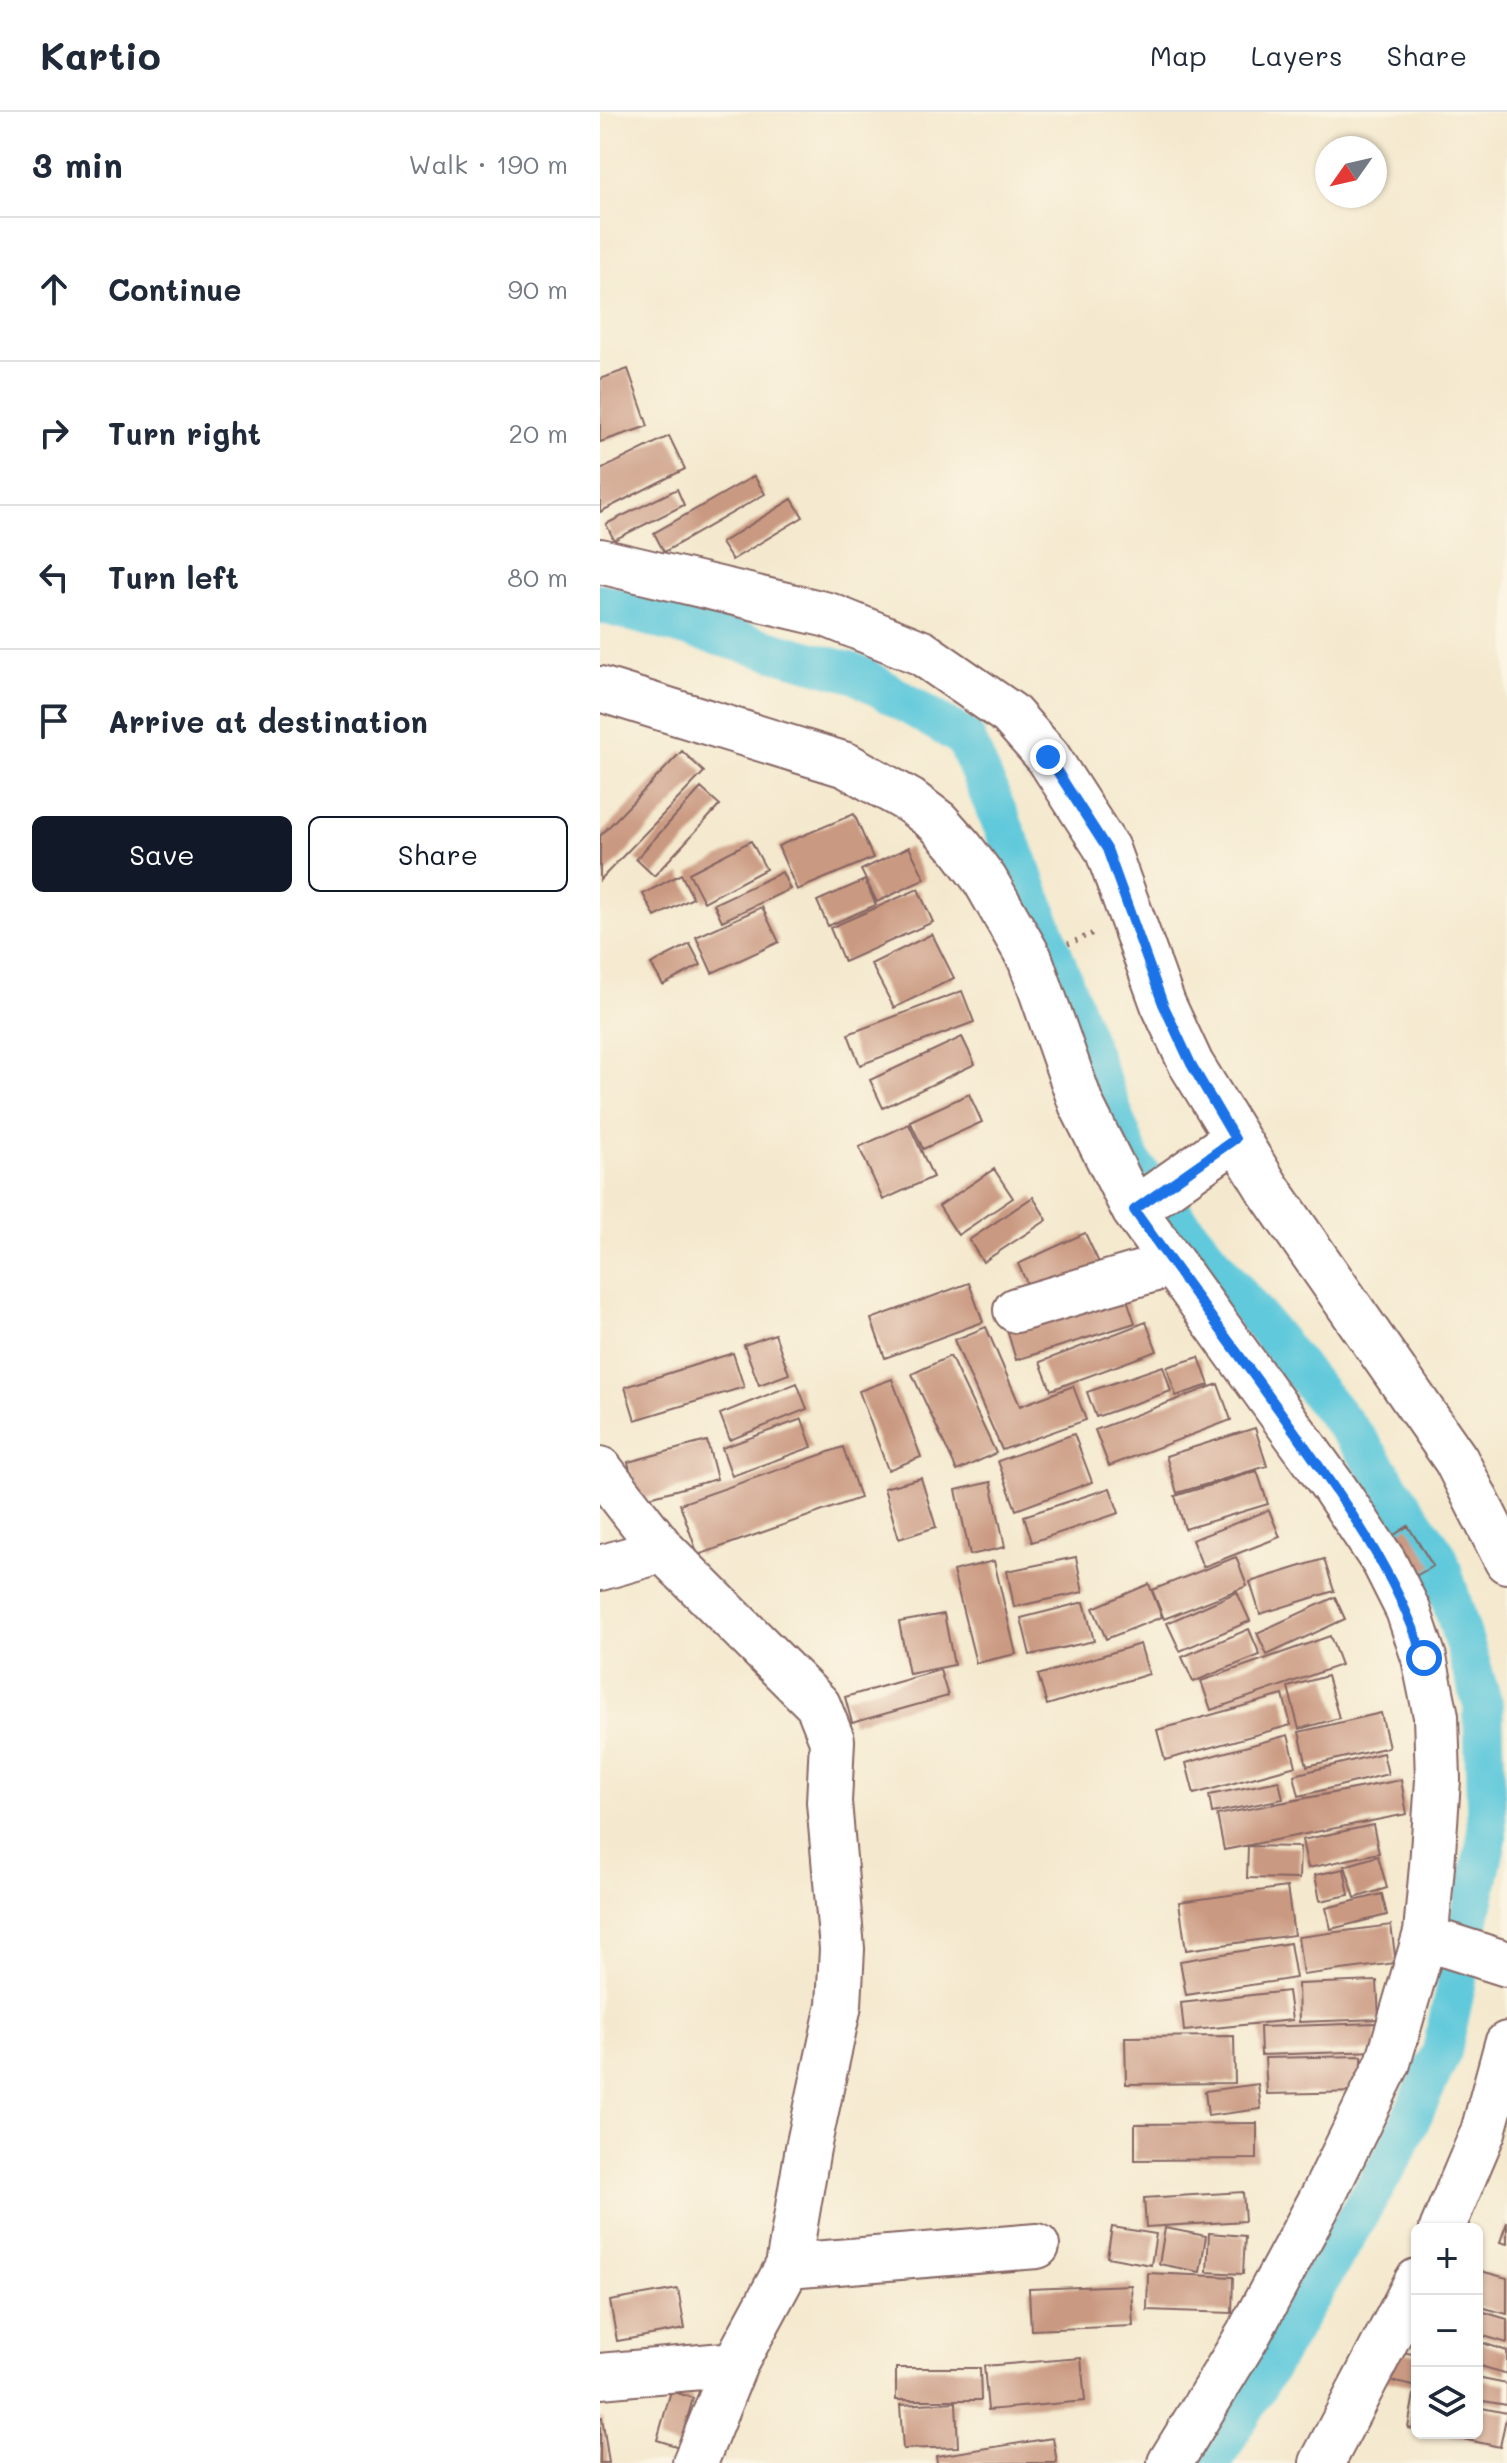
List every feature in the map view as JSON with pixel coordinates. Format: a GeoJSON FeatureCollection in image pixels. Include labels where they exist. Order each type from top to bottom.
{"type":"FeatureCollection","features":[{"type":"Feature","properties":{"kind":"street"},"geometry":{"type":"LineString","coordinates":[[600,561],[828,615],[922,653],[1010,714],[1048,757],[1107,849],[1163,1004],[1224,1146],[1419,1402],[1456,1460],[1507,1561]]}},
{"type":"Feature","properties":{"kind":"street"},"geometry":{"type":"LineString","coordinates":[[600,689],[846,765],[910,801],[938,822],[985,880],[1030,959],[1081,1104],[1145,1202],[1172,1264],[1384,1562],[1408,1610],[1424,1658],[1436,1716],[1436,1942],[1382,2080],[1248,2335],[1170,2463]]}},
{"type":"Feature","properties":{"kind":"street"},"geometry":{"type":"LineString","coordinates":[[1145,1202],[1224,1146]]}},
{"type":"Feature","properties":{"kind":"street"},"geometry":{"type":"LineString","coordinates":[[1016,1310],[1172,1264]]}},
{"type":"Feature","properties":{"kind":"street"},"geometry":{"type":"LineString","coordinates":[[600,1469],[663,1550],[818,1705],[832,1740],[829,1802],[842,1949],[839,2005],[808,2148],[788,2266],[735,2364],[695,2463]]}},
{"type":"Feature","properties":{"kind":"street"},"geometry":{"type":"LineString","coordinates":[[600,1568],[663,1550]]}},
{"type":"Feature","properties":{"kind":"street"},"geometry":{"type":"LineString","coordinates":[[1436,1942],[1507,1964]]}},
{"type":"Feature","properties":{"kind":"street"},"geometry":{"type":"LineString","coordinates":[[1445,2223],[1483,2132],[1507,2044]]}},
{"type":"Feature","properties":{"kind":"street"},"geometry":{"type":"LineString","coordinates":[[788,2266],[1037,2246]]}},
{"type":"Feature","properties":{"kind":"street"},"geometry":{"type":"LineString","coordinates":[[1322,2463],[1411,2292]]}},
{"type":"Feature","properties":{"kind":"street"},"geometry":{"type":"LineString","coordinates":[[600,2376],[735,2364]]}},
{"type":"Feature","properties":{"kind":"path"},"geometry":{"type":"LineString","coordinates":[[1055,949],[1098,932]]}},
{"type":"Feature","properties":{"kind":"building"},"geometry":{"type":"Polygon","coordinates":[[[628,369],[648,426],[600,442],[600,379],[628,369]]]}},
{"type":"Feature","properties":{"kind":"building"},"geometry":{"type":"Polygon","coordinates":[[[669,436],[685,469],[600,512],[600,470],[669,436]]]}},
{"type":"Feature","properties":{"kind":"building"},"geometry":{"type":"Polygon","coordinates":[[[754,476],[765,494],[664,552],[654,533],[754,476]]]}},
{"type":"Feature","properties":{"kind":"building"},"geometry":{"type":"Polygon","coordinates":[[[677,489],[684,505],[614,540],[606,524],[677,489]]]}},
{"type":"Feature","properties":{"kind":"building"},"geometry":{"type":"Polygon","coordinates":[[[792,499],[803,517],[732,560],[721,543],[792,499]]]}},
{"type":"Feature","properties":{"kind":"building"},"geometry":{"type":"Polygon","coordinates":[[[682,751],[704,772],[600,880],[600,836],[682,751]]]}},
{"type":"Feature","properties":{"kind":"building"},"geometry":{"type":"Polygon","coordinates":[[[701,788],[720,805],[654,876],[636,859],[701,788]]]}},
{"type":"Feature","properties":{"kind":"building"},"geometry":{"type":"Polygon","coordinates":[[[854,814],[873,858],[797,890],[778,846],[854,814]]]}},
{"type":"Feature","properties":{"kind":"building"},"geometry":{"type":"Polygon","coordinates":[[[751,841],[766,869],[704,902],[689,873],[751,841]]]}},
{"type":"Feature","properties":{"kind":"building"},"geometry":{"type":"Polygon","coordinates":[[[909,847],[925,879],[877,902],[861,870],[909,847]]]}},
{"type":"Feature","properties":{"kind":"building"},"geometry":{"type":"Polygon","coordinates":[[[782,872],[790,889],[722,921],[714,904],[782,872]]]}},
{"type":"Feature","properties":{"kind":"building"},"geometry":{"type":"Polygon","coordinates":[[[681,874],[693,898],[655,917],[643,894],[681,874]]]}},
{"type":"Feature","properties":{"kind":"building"},"geometry":{"type":"Polygon","coordinates":[[[865,880],[876,905],[828,926],[817,901],[865,880]]]}},
{"type":"Feature","properties":{"kind":"building"},"geometry":{"type":"Polygon","coordinates":[[[918,889],[933,922],[844,962],[830,928],[918,889]]]}},
{"type":"Feature","properties":{"kind":"building"},"geometry":{"type":"Polygon","coordinates":[[[762,907],[779,942],[712,973],[696,937],[762,907]]]}},
{"type":"Feature","properties":{"kind":"building"},"geometry":{"type":"Polygon","coordinates":[[[932,934],[954,978],[894,1008],[871,964],[932,934]]]}},
{"type":"Feature","properties":{"kind":"building"},"geometry":{"type":"Polygon","coordinates":[[[690,944],[701,965],[663,985],[651,964],[690,944]]]}},
{"type":"Feature","properties":{"kind":"building"},"geometry":{"type":"Polygon","coordinates":[[[962,991],[974,1022],[860,1065],[848,1034],[962,991]]]}},
{"type":"Feature","properties":{"kind":"building"},"geometry":{"type":"Polygon","coordinates":[[[962,1037],[975,1064],[883,1108],[870,1080],[962,1037]]]}},
{"type":"Feature","properties":{"kind":"building"},"geometry":{"type":"Polygon","coordinates":[[[969,1094],[982,1122],[923,1149],[910,1121],[969,1094]]]}},
{"type":"Feature","properties":{"kind":"building"},"geometry":{"type":"Polygon","coordinates":[[[909,1124],[933,1177],[883,1200],[859,1147],[909,1124]]]}},
{"type":"Feature","properties":{"kind":"building"},"geometry":{"type":"Polygon","coordinates":[[[994,1169],[1013,1198],[958,1235],[939,1206],[994,1169]]]}},
{"type":"Feature","properties":{"kind":"building"},"geometry":{"type":"Polygon","coordinates":[[[1033,1197],[1047,1220],[983,1262],[969,1240],[1033,1197]]]}},
{"type":"Feature","properties":{"kind":"building"},"geometry":{"type":"Polygon","coordinates":[[[1085,1233],[1101,1267],[1034,1298],[1018,1264],[1085,1233]]]}},
{"type":"Feature","properties":{"kind":"building"},"geometry":{"type":"Polygon","coordinates":[[[969,1283],[983,1322],[885,1358],[871,1319],[969,1283]]]}},
{"type":"Feature","properties":{"kind":"building"},"geometry":{"type":"Polygon","coordinates":[[[1125,1293],[1135,1323],[1016,1360],[1007,1330],[1125,1293]]]}},
{"type":"Feature","properties":{"kind":"building"},"geometry":{"type":"Polygon","coordinates":[[[1146,1322],[1157,1351],[1051,1390],[1040,1362],[1146,1322]]]}},
{"type":"Feature","properties":{"kind":"building"},"geometry":{"type":"Polygon","coordinates":[[[986,1327],[1020,1406],[1073,1386],[1086,1420],[1002,1450],[954,1340],[986,1327]]]}},
{"type":"Feature","properties":{"kind":"building"},"geometry":{"type":"Polygon","coordinates":[[[775,1334],[789,1374],[759,1385],[744,1345],[775,1334]]]}},
{"type":"Feature","properties":{"kind":"building"},"geometry":{"type":"Polygon","coordinates":[[[733,1353],[744,1387],[635,1420],[625,1387],[733,1353]]]}},
{"type":"Feature","properties":{"kind":"building"},"geometry":{"type":"Polygon","coordinates":[[[950,1356],[996,1453],[957,1471],[912,1374],[950,1356]]]}},
{"type":"Feature","properties":{"kind":"building"},"geometry":{"type":"Polygon","coordinates":[[[1199,1357],[1209,1385],[1176,1396],[1167,1367],[1199,1357]]]}},
{"type":"Feature","properties":{"kind":"building"},"geometry":{"type":"Polygon","coordinates":[[[1163,1366],[1171,1391],[1096,1417],[1087,1392],[1163,1366]]]}},
{"type":"Feature","properties":{"kind":"building"},"geometry":{"type":"Polygon","coordinates":[[[892,1379],[921,1457],[888,1470],[859,1391],[892,1379]]]}},
{"type":"Feature","properties":{"kind":"building"},"geometry":{"type":"Polygon","coordinates":[[[797,1383],[807,1409],[730,1440],[720,1414],[797,1383]]]}},
{"type":"Feature","properties":{"kind":"building"},"geometry":{"type":"Polygon","coordinates":[[[1218,1384],[1231,1420],[1109,1466],[1095,1430],[1218,1384]]]}},
{"type":"Feature","properties":{"kind":"building"},"geometry":{"type":"Polygon","coordinates":[[[802,1419],[812,1447],[732,1476],[722,1448],[802,1419]]]}},
{"type":"Feature","properties":{"kind":"building"},"geometry":{"type":"Polygon","coordinates":[[[1255,1428],[1267,1466],[1177,1493],[1166,1456],[1255,1428]]]}},
{"type":"Feature","properties":{"kind":"building"},"geometry":{"type":"Polygon","coordinates":[[[1074,1434],[1092,1482],[1016,1510],[998,1461],[1074,1434]]]}},
{"type":"Feature","properties":{"kind":"building"},"geometry":{"type":"Polygon","coordinates":[[[707,1441],[717,1479],[638,1500],[628,1462],[707,1441]]]}},
{"type":"Feature","properties":{"kind":"building"},"geometry":{"type":"Polygon","coordinates":[[[843,1447],[860,1498],[698,1555],[680,1504],[843,1447]]]}},
{"type":"Feature","properties":{"kind":"building"},"geometry":{"type":"Polygon","coordinates":[[[1257,1471],[1268,1504],[1185,1529],[1175,1496],[1257,1471]]]}},
{"type":"Feature","properties":{"kind":"building"},"geometry":{"type":"Polygon","coordinates":[[[921,1478],[936,1527],[899,1539],[884,1488],[921,1478]]]}},
{"type":"Feature","properties":{"kind":"building"},"geometry":{"type":"Polygon","coordinates":[[[991,1482],[1005,1547],[970,1555],[956,1490],[991,1482]]]}},
{"type":"Feature","properties":{"kind":"building"},"geometry":{"type":"Polygon","coordinates":[[[1110,1488],[1119,1513],[1032,1542],[1024,1516],[1110,1488]]]}},
{"type":"Feature","properties":{"kind":"building"},"geometry":{"type":"Polygon","coordinates":[[[1269,1510],[1280,1537],[1203,1567],[1192,1540],[1269,1510]]]}},
{"type":"Feature","properties":{"kind":"building"},"geometry":{"type":"Polygon","coordinates":[[[1408,1526],[1433,1566],[1407,1581],[1382,1543],[1408,1526]]]}},
{"type":"Feature","properties":{"kind":"building"},"geometry":{"type":"Polygon","coordinates":[[[1076,1557],[1083,1592],[1014,1607],[1007,1571],[1076,1557]]]}},
{"type":"Feature","properties":{"kind":"building"},"geometry":{"type":"Polygon","coordinates":[[[1236,1557],[1247,1586],[1164,1619],[1152,1590],[1236,1557]]]}},
{"type":"Feature","properties":{"kind":"building"},"geometry":{"type":"Polygon","coordinates":[[[1324,1559],[1334,1591],[1260,1614],[1250,1582],[1324,1559]]]}},
{"type":"Feature","properties":{"kind":"building"},"geometry":{"type":"Polygon","coordinates":[[[994,1561],[1016,1654],[976,1663],[953,1571],[994,1561]]]}},
{"type":"Feature","properties":{"kind":"building"},"geometry":{"type":"Polygon","coordinates":[[[1149,1584],[1162,1617],[1106,1639],[1093,1608],[1149,1584]]]}},
{"type":"Feature","properties":{"kind":"building"},"geometry":{"type":"Polygon","coordinates":[[[1237,1592],[1250,1621],[1180,1651],[1167,1623],[1237,1592]]]}},
{"type":"Feature","properties":{"kind":"building"},"geometry":{"type":"Polygon","coordinates":[[[1335,1597],[1345,1619],[1267,1655],[1257,1633],[1335,1597]]]}},
{"type":"Feature","properties":{"kind":"building"},"geometry":{"type":"Polygon","coordinates":[[[1084,1602],[1094,1641],[1030,1655],[1021,1618],[1084,1602]]]}},
{"type":"Feature","properties":{"kind":"building"},"geometry":{"type":"Polygon","coordinates":[[[944,1614],[954,1665],[909,1674],[899,1622],[944,1614]]]}},
{"type":"Feature","properties":{"kind":"building"},"geometry":{"type":"Polygon","coordinates":[[[1249,1629],[1260,1655],[1193,1682],[1182,1657],[1249,1629]]]}},
{"type":"Feature","properties":{"kind":"building"},"geometry":{"type":"Polygon","coordinates":[[[1330,1636],[1341,1665],[1211,1710],[1201,1681],[1330,1636]]]}},
{"type":"Feature","properties":{"kind":"building"},"geometry":{"type":"Polygon","coordinates":[[[1140,1644],[1149,1674],[1047,1705],[1038,1675],[1140,1644]]]}},
{"type":"Feature","properties":{"kind":"building"},"geometry":{"type":"Polygon","coordinates":[[[940,1670],[948,1696],[852,1723],[845,1697],[940,1670]]]}},
{"type":"Feature","properties":{"kind":"building"},"geometry":{"type":"Polygon","coordinates":[[[1327,1676],[1339,1718],[1299,1729],[1288,1687],[1327,1676]]]}},
{"type":"Feature","properties":{"kind":"building"},"geometry":{"type":"Polygon","coordinates":[[[1283,1695],[1291,1725],[1165,1760],[1157,1730],[1283,1695]]]}},
{"type":"Feature","properties":{"kind":"building"},"geometry":{"type":"Polygon","coordinates":[[[1381,1713],[1389,1747],[1307,1766],[1299,1732],[1381,1713]]]}},
{"type":"Feature","properties":{"kind":"building"},"geometry":{"type":"Polygon","coordinates":[[[1288,1735],[1296,1766],[1194,1794],[1186,1763],[1288,1735]]]}},
{"type":"Feature","properties":{"kind":"building"},"geometry":{"type":"Polygon","coordinates":[[[1383,1753],[1388,1774],[1299,1796],[1294,1775],[1383,1753]]]}},
{"type":"Feature","properties":{"kind":"building"},"geometry":{"type":"Polygon","coordinates":[[[1401,1780],[1407,1814],[1224,1850],[1217,1815],[1401,1780]]]}},
{"type":"Feature","properties":{"kind":"building"},"geometry":{"type":"Polygon","coordinates":[[[1279,1781],[1283,1799],[1212,1813],[1209,1795],[1279,1781]]]}},
{"type":"Feature","properties":{"kind":"building"},"geometry":{"type":"Polygon","coordinates":[[[1373,1825],[1379,1853],[1308,1868],[1302,1840],[1373,1825]]]}},
{"type":"Feature","properties":{"kind":"building"},"geometry":{"type":"Polygon","coordinates":[[[1248,1846],[1300,1847],[1299,1879],[1247,1878],[1248,1846]]]}},
{"type":"Feature","properties":{"kind":"building"},"geometry":{"type":"Polygon","coordinates":[[[1378,1856],[1387,1888],[1355,1898],[1345,1866],[1378,1856]]]}},
{"type":"Feature","properties":{"kind":"building"},"geometry":{"type":"Polygon","coordinates":[[[1344,1869],[1349,1895],[1320,1901],[1315,1875],[1344,1869]]]}},
{"type":"Feature","properties":{"kind":"building"},"geometry":{"type":"Polygon","coordinates":[[[1287,1887],[1294,1935],[1186,1950],[1179,1902],[1287,1887]]]}},
{"type":"Feature","properties":{"kind":"building"},"geometry":{"type":"Polygon","coordinates":[[[1382,1894],[1387,1915],[1331,1929],[1326,1908],[1382,1894]]]}},
{"type":"Feature","properties":{"kind":"building"},"geometry":{"type":"Polygon","coordinates":[[[1391,1925],[1396,1963],[1303,1975],[1298,1937],[1391,1925]]]}},
{"type":"Feature","properties":{"kind":"building"},"geometry":{"type":"Polygon","coordinates":[[[1290,1943],[1296,1978],[1186,1995],[1180,1961],[1290,1943]]]}},
{"type":"Feature","properties":{"kind":"building"},"geometry":{"type":"Polygon","coordinates":[[[1377,1981],[1379,2019],[1299,2022],[1298,1984],[1377,1981]]]}},
{"type":"Feature","properties":{"kind":"building"},"geometry":{"type":"Polygon","coordinates":[[[1288,1991],[1292,2020],[1184,2031],[1181,2003],[1288,1991]]]}},
{"type":"Feature","properties":{"kind":"building"},"geometry":{"type":"Polygon","coordinates":[[[1376,2023],[1377,2051],[1261,2055],[1260,2027],[1376,2023]]]}},
{"type":"Feature","properties":{"kind":"building"},"geometry":{"type":"Polygon","coordinates":[[[1234,2036],[1235,2083],[1126,2084],[1125,2037],[1234,2036]]]}},
{"type":"Feature","properties":{"kind":"building"},"geometry":{"type":"Polygon","coordinates":[[[1362,2056],[1363,2092],[1267,2094],[1265,2058],[1362,2056]]]}},
{"type":"Feature","properties":{"kind":"building"},"geometry":{"type":"Polygon","coordinates":[[[1258,2084],[1261,2109],[1208,2116],[1205,2091],[1258,2084]]]}},
{"type":"Feature","properties":{"kind":"building"},"geometry":{"type":"Polygon","coordinates":[[[1257,2123],[1257,2159],[1135,2160],[1135,2124],[1257,2123]]]}},
{"type":"Feature","properties":{"kind":"building"},"geometry":{"type":"Polygon","coordinates":[[[1243,2192],[1245,2221],[1146,2227],[1144,2198],[1243,2192]]]}},
{"type":"Feature","properties":{"kind":"building"},"geometry":{"type":"Polygon","coordinates":[[[1507,2222],[1507,2244],[1500,2242],[1507,2222]]]}},
{"type":"Feature","properties":{"kind":"building"},"geometry":{"type":"Polygon","coordinates":[[[1112,2227],[1156,2234],[1151,2265],[1107,2257],[1112,2227]]]}},
{"type":"Feature","properties":{"kind":"building"},"geometry":{"type":"Polygon","coordinates":[[[1165,2228],[1206,2236],[1200,2272],[1159,2264],[1165,2228]]]}},
{"type":"Feature","properties":{"kind":"building"},"geometry":{"type":"Polygon","coordinates":[[[1209,2233],[1245,2236],[1243,2274],[1207,2272],[1209,2233]]]}},
{"type":"Feature","properties":{"kind":"building"},"geometry":{"type":"Polygon","coordinates":[[[1483,2272],[1507,2278],[1507,2314],[1483,2308],[1483,2272]]]}},
{"type":"Feature","properties":{"kind":"building"},"geometry":{"type":"Polygon","coordinates":[[[1148,2273],[1233,2277],[1232,2313],[1147,2310],[1148,2273]]]}},
{"type":"Feature","properties":{"kind":"building"},"geometry":{"type":"Polygon","coordinates":[[[1131,2285],[1133,2326],[1031,2330],[1029,2289],[1131,2285]]]}},
{"type":"Feature","properties":{"kind":"building"},"geometry":{"type":"Polygon","coordinates":[[[678,2289],[685,2329],[617,2341],[610,2301],[678,2289]]]}},
{"type":"Feature","properties":{"kind":"building"},"geometry":{"type":"Polygon","coordinates":[[[1483,2312],[1507,2319],[1507,2343],[1483,2336],[1483,2312]]]}},
{"type":"Feature","properties":{"kind":"building"},"geometry":{"type":"Polygon","coordinates":[[[1483,2343],[1507,2351],[1507,2374],[1483,2367],[1483,2343]]]}},
{"type":"Feature","properties":{"kind":"building"},"geometry":{"type":"Polygon","coordinates":[[[1388,2349],[1411,2354],[1411,2386],[1382,2379],[1388,2349]]]}},
{"type":"Feature","properties":{"kind":"building"},"geometry":{"type":"Polygon","coordinates":[[[1081,2358],[1085,2401],[988,2410],[984,2366],[1081,2358]]]}},
{"type":"Feature","properties":{"kind":"building"},"geometry":{"type":"Polygon","coordinates":[[[896,2368],[980,2368],[981,2400],[896,2400],[896,2368]]]}},
{"type":"Feature","properties":{"kind":"building"},"geometry":{"type":"Polygon","coordinates":[[[1483,2379],[1507,2384],[1507,2405],[1483,2401],[1483,2379]]]}},
{"type":"Feature","properties":{"kind":"building"},"geometry":{"type":"Polygon","coordinates":[[[671,2391],[693,2398],[679,2447],[657,2440],[671,2391]]]}},
{"type":"Feature","properties":{"kind":"building"},"geometry":{"type":"Polygon","coordinates":[[[956,2402],[958,2447],[903,2449],[900,2405],[956,2402]]]}},
{"type":"Feature","properties":{"kind":"building"},"geometry":{"type":"Polygon","coordinates":[[[1483,2408],[1507,2413],[1500,2447],[1463,2439],[1483,2439],[1483,2408]]]}},
{"type":"Feature","properties":{"kind":"building"},"geometry":{"type":"Polygon","coordinates":[[[602,2417],[609,2463],[600,2463],[602,2417]]]}},
{"type":"Feature","properties":{"kind":"building"},"geometry":{"type":"Polygon","coordinates":[[[1053,2438],[1057,2463],[937,2463],[936,2456],[1053,2438]]]}},
{"type":"Feature","properties":{"kind":"waterway"},"geometry":{"type":"LineString","coordinates":[[600,603],[857,674],[965,738],[1018,861],[1131,1162],[1362,1446],[1438,1557],[1483,1705],[1487,1838],[1442,2051],[1395,2153],[1212,2463]]}},
{"type":"Feature","properties":{"kind":"route"},"geometry":{"type":"LineString","coordinates":[[1048,757],[1107,849],[1163,1004],[1191,1064],[1235,1139],[1134,1210],[1384,1562],[1408,1610],[1424,1658]]}}]}
